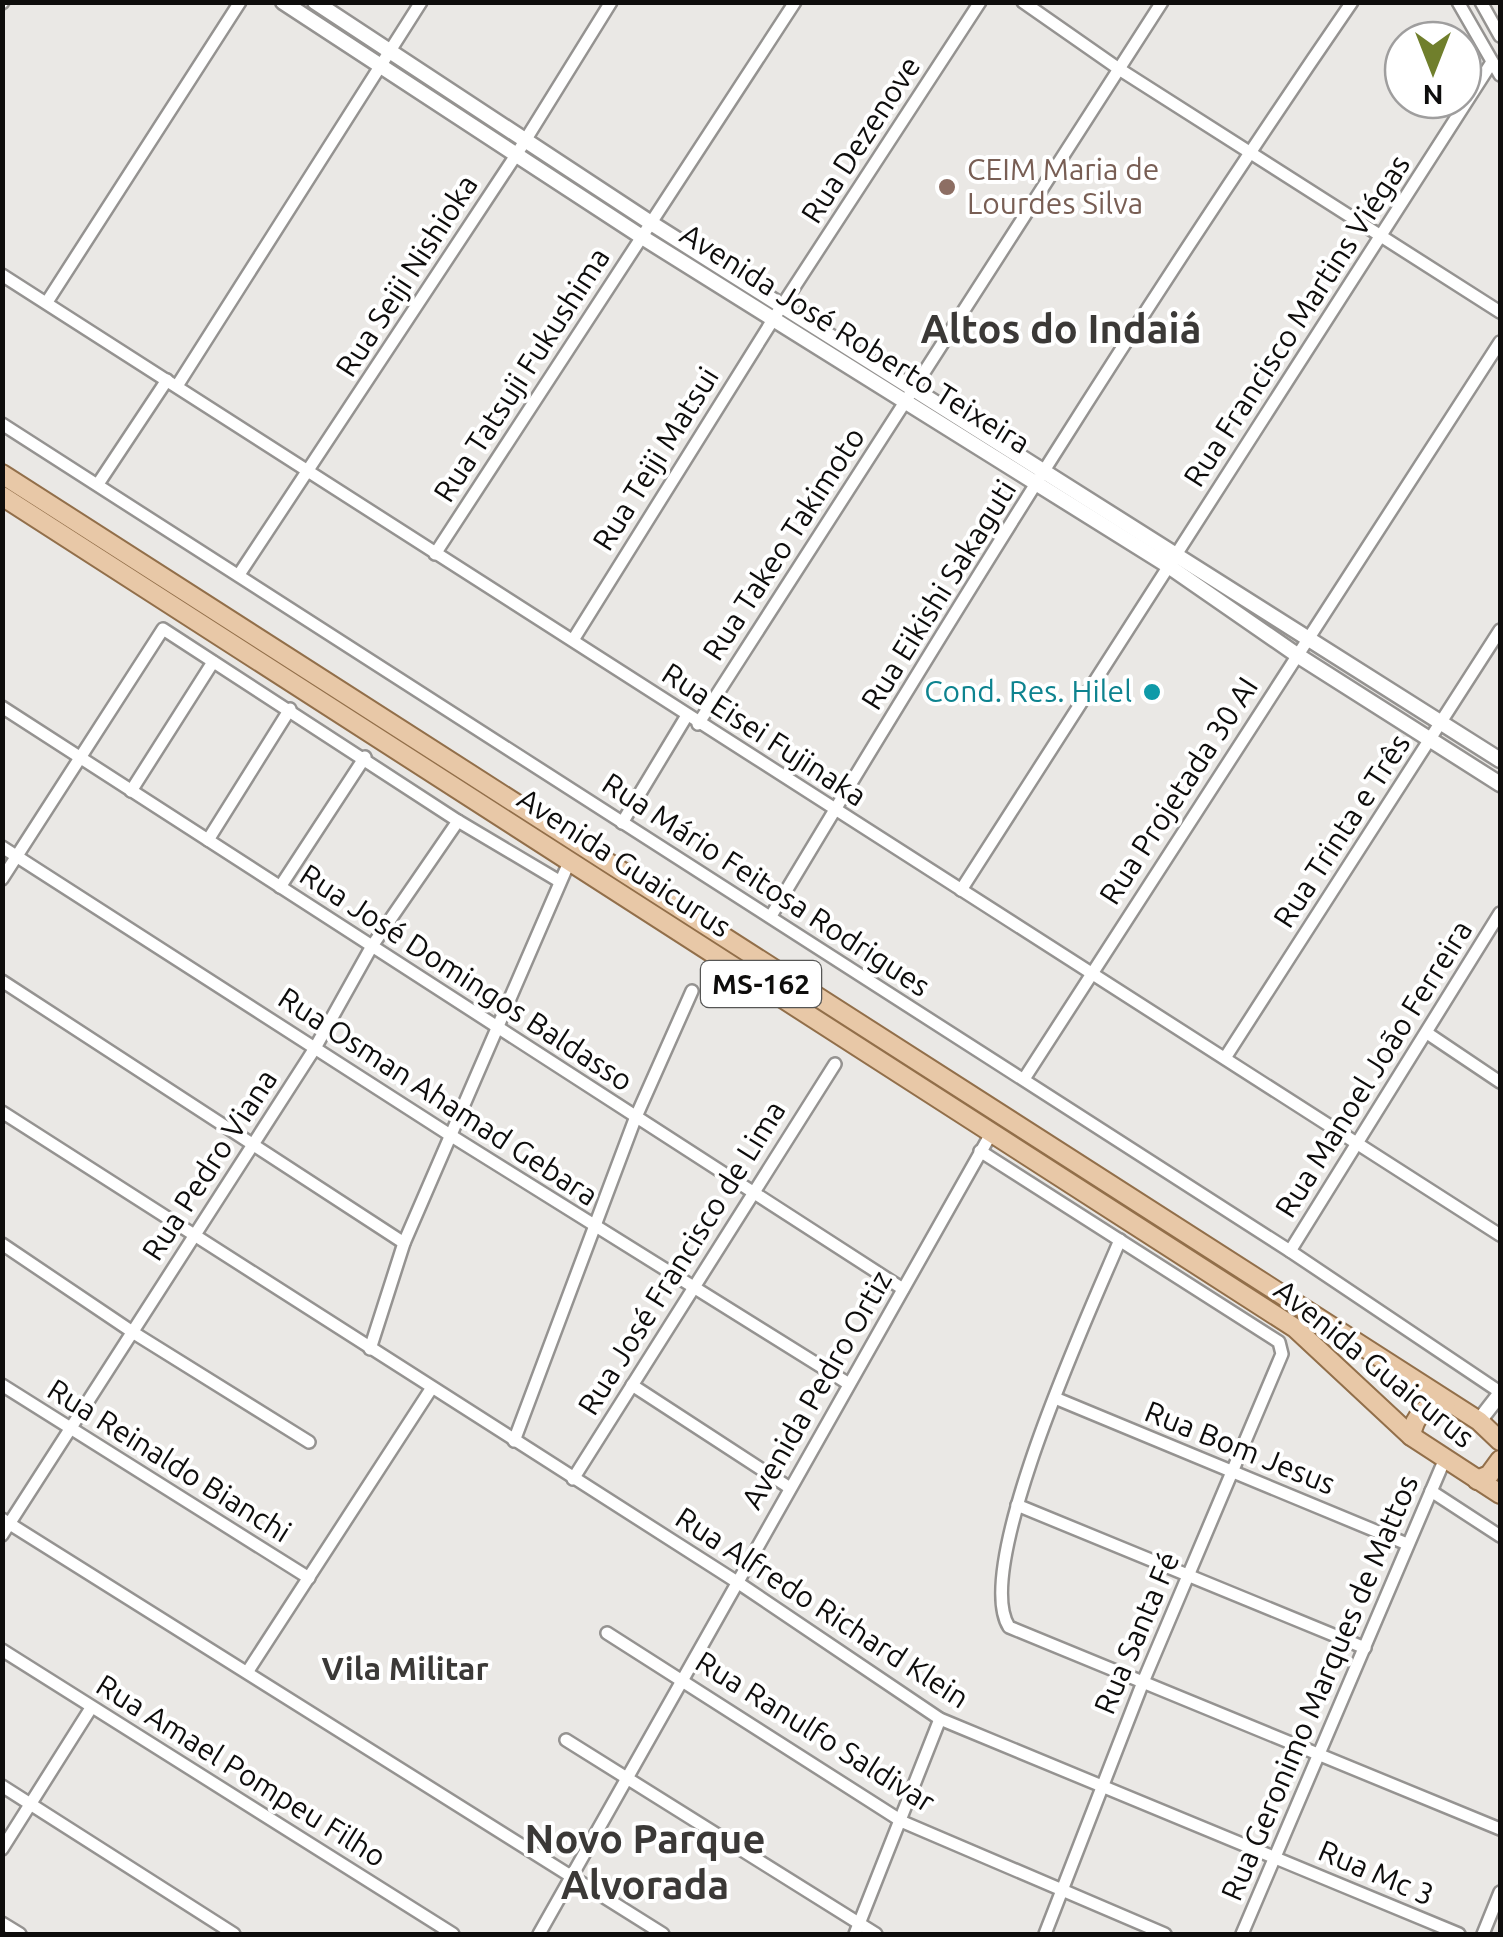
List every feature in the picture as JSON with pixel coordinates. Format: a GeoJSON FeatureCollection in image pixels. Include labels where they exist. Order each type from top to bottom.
{"type":"FeatureCollection","features":[{"type":"Feature","properties":{"kind":"main road","name":"Avenida Guaicurus"},"geometry":{"type":"LineString","coordinates":[[2,474],[1046,1139],[1479,1421],[1500,1441]]}},
{"type":"Feature","properties":{"kind":"main road","name":"Avenida Guaicurus"},"geometry":{"type":"LineString","coordinates":[[2,496],[1295,1328],[1444,1462],[1500,1494]]}},
{"type":"Feature","properties":{"kind":"main road"},"geometry":{"type":"LineString","coordinates":[[1412,1436],[1418,1415],[1430,1406],[1446,1403]]}},
{"type":"Feature","properties":{"kind":"main road"},"geometry":{"type":"LineString","coordinates":[[1476,1480],[1490,1475],[1500,1460]]}},
{"type":"Feature","properties":{"kind":"street"},"geometry":{"type":"LineString","coordinates":[[47,302],[240,2]]}},
{"type":"Feature","properties":{"kind":"street","name":"Avenida José Roberto Teixeira"},"geometry":{"type":"LineString","coordinates":[[284,2],[518,152],[642,237],[779,311]]}},
{"type":"Feature","properties":{"kind":"street","name":"Avenida José Roberto Teixeira"},"geometry":{"type":"LineString","coordinates":[[315,2],[527,138],[1036,485],[1309,640],[1500,760]]}},
{"type":"Feature","properties":{"kind":"street"},"geometry":{"type":"LineString","coordinates":[[98,484],[172,383],[383,67],[422,2]]}},
{"type":"Feature","properties":{"kind":"street","name":"Rua Seiji Nishioka"},"geometry":{"type":"LineString","coordinates":[[240,573],[518,152],[610,2]]}},
{"type":"Feature","properties":{"kind":"street","name":"Rua Tatsuji Fukushima"},"geometry":{"type":"LineString","coordinates":[[435,554],[795,2]]}},
{"type":"Feature","properties":{"kind":"street","name":"Rua Dezenove"},"geometry":{"type":"LineString","coordinates":[[779,311],[980,2]]}},
{"type":"Feature","properties":{"kind":"street"},"geometry":{"type":"LineString","coordinates":[[1023,2],[1119,69],[1500,312]]}},
{"type":"Feature","properties":{"kind":"street","name":"Rua Takeo Takimoto"},"geometry":{"type":"LineString","coordinates":[[698,724],[1162,2]]}},
{"type":"Feature","properties":{"kind":"street","name":"Rua Eikishi Sakaguti"},"geometry":{"type":"LineString","coordinates":[[771,916],[1045,470],[1249,152],[1352,2]]}},
{"type":"Feature","properties":{"kind":"street"},"geometry":{"type":"LineString","coordinates":[[1458,2],[1500,75]]}},
{"type":"Feature","properties":{"kind":"street"},"geometry":{"type":"LineString","coordinates":[[1481,2],[1500,36]]}},
{"type":"Feature","properties":{"kind":"street","name":"Rua Francisco Martins Viégas"},"geometry":{"type":"LineString","coordinates":[[960,890],[1492,62]]}},
{"type":"Feature","properties":{"kind":"street","name":"Rua Eisei Fujinaka"},"geometry":{"type":"LineString","coordinates":[[2,275],[573,640],[686,717],[1092,970],[1500,1235]]}},
{"type":"Feature","properties":{"kind":"street","name":"Rua Teiji Matsui"},"geometry":{"type":"LineString","coordinates":[[573,640],[779,311]]}},
{"type":"Feature","properties":{"kind":"street","name":"Rua Projetada 30 AI"},"geometry":{"type":"LineString","coordinates":[[1024,1079],[1500,342]]}},
{"type":"Feature","properties":{"kind":"street","name":"Avenida José Roberto Teixeira"},"geometry":{"type":"LineString","coordinates":[[908,396],[1045,470],[1298,655],[1500,784]]}},
{"type":"Feature","properties":{"kind":"street","name":"Rua Mário Feitosa Rodrigues"},"geometry":{"type":"LineString","coordinates":[[2,424],[240,573],[1290,1251],[1500,1393]]}},
{"type":"Feature","properties":{"kind":"street"},"geometry":{"type":"LineString","coordinates":[[2,878],[163,629],[458,821],[559,881]]}},
{"type":"Feature","properties":{"kind":"street","name":"Rua Trinta e Três"},"geometry":{"type":"LineString","coordinates":[[1225,1058],[1500,630]]}},
{"type":"Feature","properties":{"kind":"street"},"geometry":{"type":"LineString","coordinates":[[131,791],[213,662]]}},
{"type":"Feature","properties":{"kind":"street","name":"Rua José Domingos Baldasso"},"geometry":{"type":"LineString","coordinates":[[2,707],[903,1290]]}},
{"type":"Feature","properties":{"kind":"street"},"geometry":{"type":"LineString","coordinates":[[208,840],[290,709]]}},
{"type":"Feature","properties":{"kind":"street"},"geometry":{"type":"LineString","coordinates":[[622,823],[686,717]]}},
{"type":"Feature","properties":{"kind":"street"},"geometry":{"type":"LineString","coordinates":[[280,887],[365,757]]}},
{"type":"Feature","properties":{"kind":"street","name":"Rua Pedro Viana"},"geometry":{"type":"LineString","coordinates":[[5,1526],[71,1431],[315,1048],[372,946],[458,821]]}},
{"type":"Feature","properties":{"kind":"street","name":"Rua Osman Ahamad Gebara"},"geometry":{"type":"LineString","coordinates":[[2,846],[450,1136],[849,1384]]}},
{"type":"Feature","properties":{"kind":"street"},"geometry":{"type":"LineString","coordinates":[[370,1348],[404,1244],[570,860]]}},
{"type":"Feature","properties":{"kind":"street","name":"Rua Manoel João Ferreira"},"geometry":{"type":"LineString","coordinates":[[1290,1251],[1497,928],[1500,913]]}},
{"type":"Feature","properties":{"kind":"street"},"geometry":{"type":"LineString","coordinates":[[2,980],[404,1244]]}},
{"type":"Feature","properties":{"kind":"street"},"geometry":{"type":"LineString","coordinates":[[514,1441],[635,1119],[692,991]]}},
{"type":"Feature","properties":{"kind":"street"},"geometry":{"type":"LineString","coordinates":[[1427,1032],[1500,1082]]}},
{"type":"Feature","properties":{"kind":"street","name":"Rua José Francisco de Lima"},"geometry":{"type":"LineString","coordinates":[[573,1479],[835,1064]]}},
{"type":"Feature","properties":{"kind":"street"},"geometry":{"type":"LineString","coordinates":[[2,1112],[194,1236]]}},
{"type":"Feature","properties":{"kind":"street","name":"Avenida Pedro Ortiz"},"geometry":{"type":"LineString","coordinates":[[539,1934],[992,1132]]}},
{"type":"Feature","properties":{"kind":"street"},"geometry":{"type":"LineString","coordinates":[[980,1152],[1120,1240],[1054,1398],[1017,1506],[998,1604],[1009,1627],[1500,1830]]}},
{"type":"Feature","properties":{"kind":"street","name":"Rua Alfredo Richard Klein"},"geometry":{"type":"LineString","coordinates":[[194,1236],[737,1582],[940,1719],[1274,1858]]}},
{"type":"Feature","properties":{"kind":"street","name":"Rua Santa Fé"},"geometry":{"type":"LineString","coordinates":[[1045,1934],[1143,1682],[1282,1354],[1279,1342],[1120,1240]]}},
{"type":"Feature","properties":{"kind":"street"},"geometry":{"type":"LineString","coordinates":[[2,1244],[134,1333],[309,1442]]}},
{"type":"Feature","properties":{"kind":"street"},"geometry":{"type":"LineString","coordinates":[[632,1384],[790,1488]]}},
{"type":"Feature","properties":{"kind":"street","name":"Rua Reinaldo Bianchi"},"geometry":{"type":"LineString","coordinates":[[2,1385],[309,1578]]}},
{"type":"Feature","properties":{"kind":"street"},"geometry":{"type":"LineString","coordinates":[[248,1671],[431,1388]]}},
{"type":"Feature","properties":{"kind":"street"},"geometry":{"type":"LineString","coordinates":[[1479,1421],[1500,1393]]}},
{"type":"Feature","properties":{"kind":"street","name":"Rua Bom Jesus"},"geometry":{"type":"LineString","coordinates":[[1054,1398],[1407,1544]]}},
{"type":"Feature","properties":{"kind":"street","name":"Rua Geronimo Marques de Mattos"},"geometry":{"type":"LineString","coordinates":[[1242,1934],[1444,1462]]}},
{"type":"Feature","properties":{"kind":"street"},"geometry":{"type":"LineString","coordinates":[[1431,1491],[1500,1536]]}},
{"type":"Feature","properties":{"kind":"street"},"geometry":{"type":"LineString","coordinates":[[1017,1506],[1365,1648]]}},
{"type":"Feature","properties":{"kind":"street"},"geometry":{"type":"LineString","coordinates":[[5,1526],[248,1671],[663,1934]]}},
{"type":"Feature","properties":{"kind":"street","name":"Rua Ranulfo Saldivar"},"geometry":{"type":"LineString","coordinates":[[607,1633],[902,1822],[1166,1934]]}},
{"type":"Feature","properties":{"kind":"street","name":"Rua Amael Pompeu Filho"},"geometry":{"type":"LineString","coordinates":[[2,1650],[181,1759],[453,1934]]}},
{"type":"Feature","properties":{"kind":"street"},"geometry":{"type":"LineString","coordinates":[[2,1849],[92,1708]]}},
{"type":"Feature","properties":{"kind":"street"},"geometry":{"type":"LineString","coordinates":[[857,1931],[940,1719]]}},
{"type":"Feature","properties":{"kind":"street"},"geometry":{"type":"LineString","coordinates":[[566,1740],[857,1931],[876,1934]]}},
{"type":"Feature","properties":{"kind":"street"},"geometry":{"type":"LineString","coordinates":[[2,1786],[234,1934]]}},
{"type":"Feature","properties":{"kind":"street","name":"Rua Mc 3"},"geometry":{"type":"LineString","coordinates":[[1274,1858],[1459,1934]]}},
{"type":"Feature","properties":{"kind":"street"},"geometry":{"type":"LineString","coordinates":[[1483,1934],[1500,1892]]}},
{"type":"Feature","properties":{"kind":"street"},"geometry":{"type":"LineString","coordinates":[[2,1923],[20,1934]]}},
{"type":"Feature","properties":{"kind":"place","name":"CEIM Maria de Lourdes Silva"},"geometry":{"type":"Point","coordinates":[947,187]}},
{"type":"Feature","properties":{"kind":"place","name":"Cond. Res. Hilel"},"geometry":{"type":"Point","coordinates":[1152,692]}},
{"type":"Feature","properties":{"kind":"district","name":"Altos do Indaiá"},"geometry":{"type":"Point","coordinates":[1061,329]}},
{"type":"Feature","properties":{"kind":"district","name":"Vila Militar"},"geometry":{"type":"Point","coordinates":[405,1669]}},
{"type":"Feature","properties":{"kind":"district","name":"Novo Parque Alvorada"},"geometry":{"type":"Point","coordinates":[645,1862]}}]}
